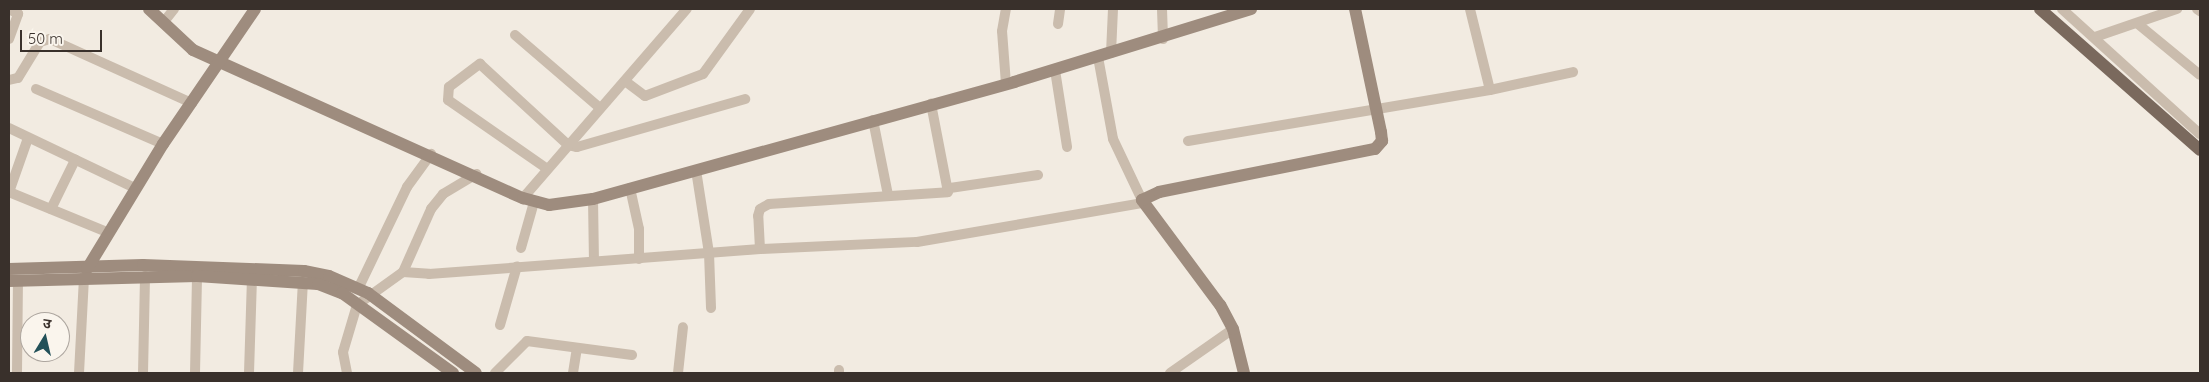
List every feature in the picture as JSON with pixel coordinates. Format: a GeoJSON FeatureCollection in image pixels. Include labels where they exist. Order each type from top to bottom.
{"type":"FeatureCollection","features":[{"type":"Feature","properties":{"kind":"main road"},"geometry":{"type":"LineString","coordinates":[[2040,9],[2200,150]]}},
{"type":"Feature","properties":{"kind":"street"},"geometry":{"type":"LineString","coordinates":[[9,9],[18,14],[9,38]]}},
{"type":"Feature","properties":{"kind":"street"},"geometry":{"type":"LineString","coordinates":[[149,9],[193,50],[476,174],[529,200],[560,205],[593,199],[1163,40],[1229,13],[1251,9]]}},
{"type":"Feature","properties":{"kind":"street"},"geometry":{"type":"LineString","coordinates":[[163,23],[174,9]]}},
{"type":"Feature","properties":{"kind":"street"},"geometry":{"type":"LineString","coordinates":[[79,373],[86,271],[163,144],[222,62],[255,9]]}},
{"type":"Feature","properties":{"kind":"street"},"geometry":{"type":"LineString","coordinates":[[521,248],[529,200],[546,168],[688,9]]}},
{"type":"Feature","properties":{"kind":"street"},"geometry":{"type":"LineString","coordinates":[[625,81],[645,96],[703,74],[750,9]]}},
{"type":"Feature","properties":{"kind":"street"},"geometry":{"type":"LineString","coordinates":[[1006,9],[1002,32],[1006,84]]}},
{"type":"Feature","properties":{"kind":"street"},"geometry":{"type":"LineString","coordinates":[[1058,24],[1060,9]]}},
{"type":"Feature","properties":{"kind":"street"},"geometry":{"type":"LineString","coordinates":[[1111,53],[1114,9]]}},
{"type":"Feature","properties":{"kind":"street"},"geometry":{"type":"LineString","coordinates":[[1162,9],[1163,40]]}},
{"type":"Feature","properties":{"kind":"street"},"geometry":{"type":"LineString","coordinates":[[363,291],[403,272],[639,259],[760,249],[917,242],[1142,201],[1158,192],[1375,149],[1382,142],[1355,9]]}},
{"type":"Feature","properties":{"kind":"street"},"geometry":{"type":"LineString","coordinates":[[1470,9],[1490,90]]}},
{"type":"Feature","properties":{"kind":"street"},"geometry":{"type":"LineString","coordinates":[[2062,9],[2200,134]]}},
{"type":"Feature","properties":{"kind":"street"},"geometry":{"type":"LineString","coordinates":[[2095,37],[2138,24],[2177,9]]}},
{"type":"Feature","properties":{"kind":"street"},"geometry":{"type":"LineString","coordinates":[[2138,24],[2200,75]]}},
{"type":"Feature","properties":{"kind":"street"},"geometry":{"type":"LineString","coordinates":[[515,35],[600,108]]}},
{"type":"Feature","properties":{"kind":"street"},"geometry":{"type":"LineString","coordinates":[[9,80],[18,78],[40,42],[50,39],[192,104]]}},
{"type":"Feature","properties":{"kind":"street"},"geometry":{"type":"LineString","coordinates":[[1098,57],[1113,139],[1142,201],[1233,329],[1244,373]]}},
{"type":"Feature","properties":{"kind":"street"},"geometry":{"type":"LineString","coordinates":[[546,168],[448,100],[448,87],[480,64],[568,145],[588,146],[744,100]]}},
{"type":"Feature","properties":{"kind":"street"},"geometry":{"type":"LineString","coordinates":[[1055,70],[1067,147]]}},
{"type":"Feature","properties":{"kind":"street"},"geometry":{"type":"LineString","coordinates":[[1188,141],[1374,108],[1490,90],[1573,72]]}},
{"type":"Feature","properties":{"kind":"street"},"geometry":{"type":"LineString","coordinates":[[36,89],[163,144]]}},
{"type":"Feature","properties":{"kind":"street"},"geometry":{"type":"LineString","coordinates":[[931,104],[950,188]]}},
{"type":"Feature","properties":{"kind":"street"},"geometry":{"type":"LineString","coordinates":[[873,120],[888,195]]}},
{"type":"Feature","properties":{"kind":"street"},"geometry":{"type":"LineString","coordinates":[[9,128],[135,188]]}},
{"type":"Feature","properties":{"kind":"street"},"geometry":{"type":"LineString","coordinates":[[28,138],[9,192],[108,232]]}},
{"type":"Feature","properties":{"kind":"street"},"geometry":{"type":"LineString","coordinates":[[347,373],[343,352],[357,305],[407,187],[431,154]]}},
{"type":"Feature","properties":{"kind":"street"},"geometry":{"type":"LineString","coordinates":[[51,209],[75,160]]}},
{"type":"Feature","properties":{"kind":"street"},"geometry":{"type":"LineString","coordinates":[[696,170],[708,253],[711,308]]}},
{"type":"Feature","properties":{"kind":"street"},"geometry":{"type":"LineString","coordinates":[[403,272],[431,209],[444,194],[476,174]]}},
{"type":"Feature","properties":{"kind":"street"},"geometry":{"type":"LineString","coordinates":[[760,249],[758,216],[760,208],[769,204],[888,195],[911,197],[950,188],[1038,175]]}},
{"type":"Feature","properties":{"kind":"street"},"geometry":{"type":"LineString","coordinates":[[630,188],[640,229],[639,259]]}},
{"type":"Feature","properties":{"kind":"street"},"geometry":{"type":"LineString","coordinates":[[593,199],[594,261]]}},
{"type":"Feature","properties":{"kind":"street"},"geometry":{"type":"LineString","coordinates":[[500,325],[517,266]]}},
{"type":"Feature","properties":{"kind":"street"},"geometry":{"type":"LineString","coordinates":[[9,268],[86,271],[304,271],[363,291],[476,373]]}},
{"type":"Feature","properties":{"kind":"street"},"geometry":{"type":"LineString","coordinates":[[17,373],[14,280],[86,271],[145,276],[252,278],[328,286],[453,373]]}},
{"type":"Feature","properties":{"kind":"street"},"geometry":{"type":"LineString","coordinates":[[142,373],[145,276]]}},
{"type":"Feature","properties":{"kind":"street"},"geometry":{"type":"LineString","coordinates":[[195,373],[197,276]]}},
{"type":"Feature","properties":{"kind":"street"},"geometry":{"type":"LineString","coordinates":[[249,373],[252,278]]}},
{"type":"Feature","properties":{"kind":"street"},"geometry":{"type":"LineString","coordinates":[[298,373],[304,282]]}},
{"type":"Feature","properties":{"kind":"street"},"geometry":{"type":"LineString","coordinates":[[678,373],[683,327]]}},
{"type":"Feature","properties":{"kind":"street"},"geometry":{"type":"LineString","coordinates":[[1170,373],[1233,329]]}},
{"type":"Feature","properties":{"kind":"street"},"geometry":{"type":"LineString","coordinates":[[495,373],[527,341],[632,356]]}},
{"type":"Feature","properties":{"kind":"street"},"geometry":{"type":"LineString","coordinates":[[573,373],[577,349]]}}]}
